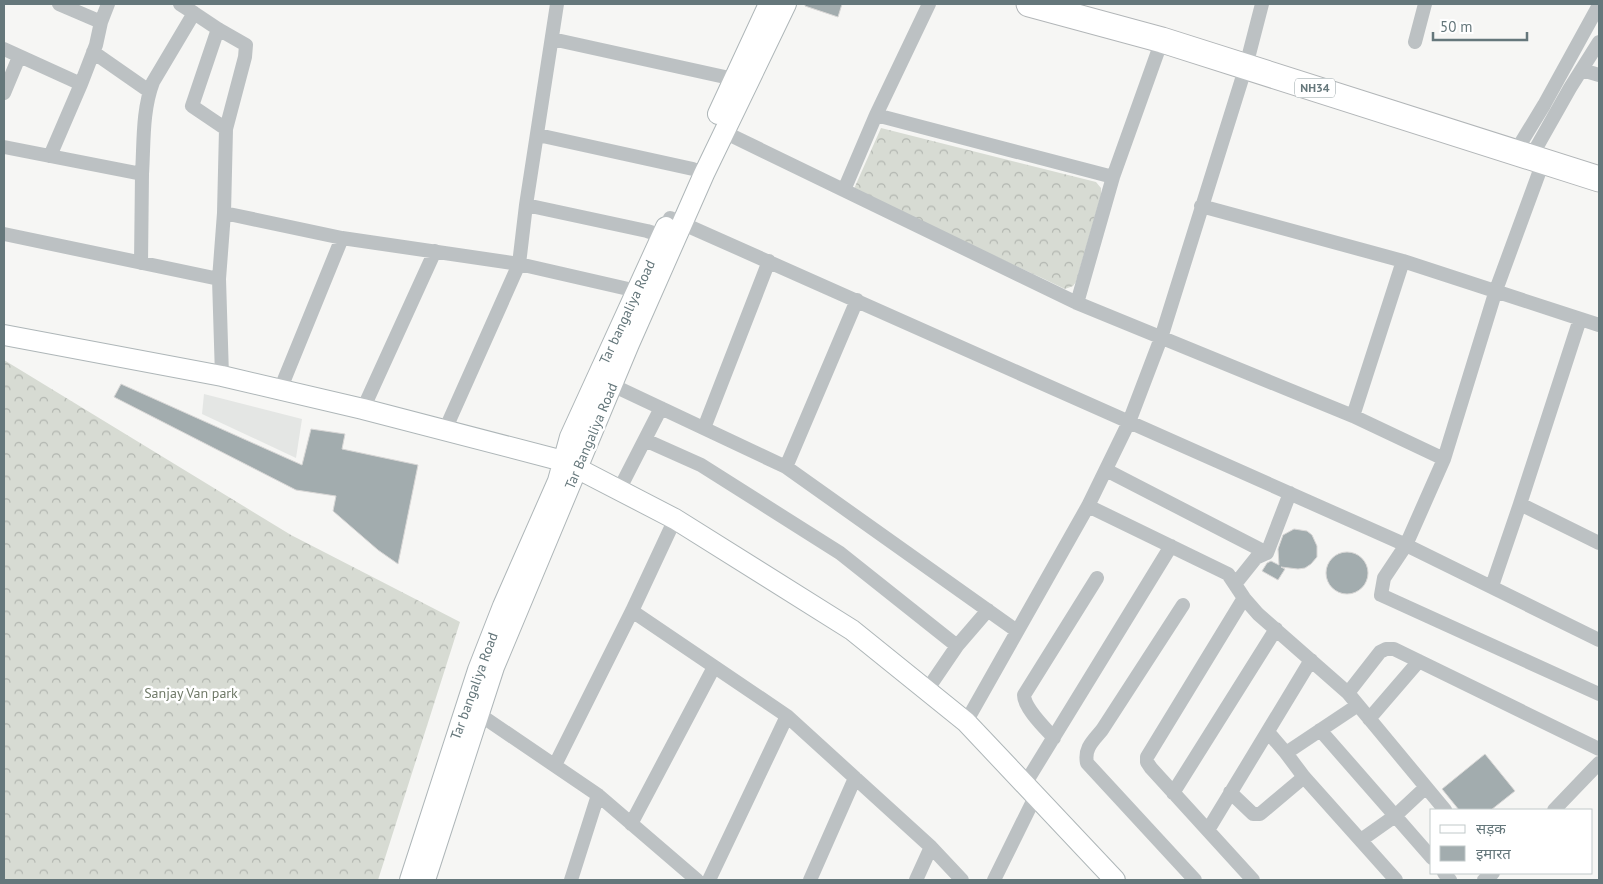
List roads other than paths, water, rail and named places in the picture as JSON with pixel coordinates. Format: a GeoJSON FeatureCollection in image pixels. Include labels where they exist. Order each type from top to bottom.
{"type":"FeatureCollection","features":[{"type":"Feature","properties":{"kind":"highway","name":"NH34"},"geometry":{"type":"LineString","coordinates":[[1029,4],[1162,40],[1248,58]]}},
{"type":"Feature","properties":{"kind":"highway","name":"NH34"},"geometry":{"type":"LineString","coordinates":[[1087,4],[1530,151],[1599,179]]}},
{"type":"Feature","properties":{"kind":"highway","name":"NH34"},"geometry":{"type":"LineString","coordinates":[[1530,151],[1599,166]]}},
{"type":"Feature","properties":{"kind":"street"},"geometry":{"type":"LineString","coordinates":[[59,4],[101,22]]}},
{"type":"Feature","properties":{"kind":"street"},"geometry":{"type":"LineString","coordinates":[[50,156],[81,84],[108,4]]}},
{"type":"Feature","properties":{"kind":"street"},"geometry":{"type":"LineString","coordinates":[[180,4],[218,29],[244,42],[246,49],[226,128],[224,213],[219,279],[222,376]]}},
{"type":"Feature","properties":{"kind":"street"},"geometry":{"type":"LineString","coordinates":[[446,430],[519,264],[526,205],[557,4]]}},
{"type":"Feature","properties":{"kind":"street","name":"Tar bangaliya Road"},"geometry":{"type":"LineString","coordinates":[[570,465],[570,437],[636,291],[673,229],[692,169],[730,104],[734,79],[769,4]]}},
{"type":"Feature","properties":{"kind":"street","name":"Tar Bangaliya Road"},"geometry":{"type":"LineString","coordinates":[[472,709],[494,668],[570,465],[612,385],[673,229],[724,132],[730,104],[786,4]]}},
{"type":"Feature","properties":{"kind":"street"},"geometry":{"type":"LineString","coordinates":[[844,190],[876,115],[929,4]]}},
{"type":"Feature","properties":{"kind":"street"},"geometry":{"type":"LineString","coordinates":[[966,722],[1088,506],[1129,422],[1161,338],[1248,58],[1262,4]]}},
{"type":"Feature","properties":{"kind":"street"},"geometry":{"type":"LineString","coordinates":[[1415,42],[1425,4]]}},
{"type":"Feature","properties":{"kind":"street"},"geometry":{"type":"LineString","coordinates":[[1599,4],[1544,105],[1530,151],[1496,290],[1444,459],[1406,545],[1384,578],[1381,595],[1599,694]]}},
{"type":"Feature","properties":{"kind":"street"},"geometry":{"type":"LineString","coordinates":[[141,262],[142,174],[146,106],[149,91],[194,13]]}},
{"type":"Feature","properties":{"kind":"street"},"geometry":{"type":"LineString","coordinates":[[218,29],[192,106],[226,128]]}},
{"type":"Feature","properties":{"kind":"street"},"geometry":{"type":"LineString","coordinates":[[552,39],[734,79]]}},
{"type":"Feature","properties":{"kind":"street"},"geometry":{"type":"LineString","coordinates":[[1077,303],[1113,177],[1162,40]]}},
{"type":"Feature","properties":{"kind":"street"},"geometry":{"type":"LineString","coordinates":[[1530,151],[1599,42]]}},
{"type":"Feature","properties":{"kind":"street"},"geometry":{"type":"LineString","coordinates":[[4,49],[81,84]]}},
{"type":"Feature","properties":{"kind":"street"},"geometry":{"type":"LineString","coordinates":[[93,52],[149,91]]}},
{"type":"Feature","properties":{"kind":"street"},"geometry":{"type":"LineString","coordinates":[[4,93],[19,57]]}},
{"type":"Feature","properties":{"kind":"street"},"geometry":{"type":"LineString","coordinates":[[1582,70],[1599,75]]}},
{"type":"Feature","properties":{"kind":"street"},"geometry":{"type":"LineString","coordinates":[[876,115],[1113,177]]}},
{"type":"Feature","properties":{"kind":"street"},"geometry":{"type":"LineString","coordinates":[[724,132],[1077,303],[1353,416],[1444,459]]}},
{"type":"Feature","properties":{"kind":"street"},"geometry":{"type":"LineString","coordinates":[[538,134],[692,169]]}},
{"type":"Feature","properties":{"kind":"street"},"geometry":{"type":"LineString","coordinates":[[4,147],[142,174]]}},
{"type":"Feature","properties":{"kind":"street"},"geometry":{"type":"LineString","coordinates":[[526,205],[673,229],[769,261],[1406,545],[1599,640]]}},
{"type":"Feature","properties":{"kind":"street"},"geometry":{"type":"LineString","coordinates":[[1201,206],[1403,261],[1599,325]]}},
{"type":"Feature","properties":{"kind":"street"},"geometry":{"type":"LineString","coordinates":[[224,213],[342,238],[519,264],[636,291]]}},
{"type":"Feature","properties":{"kind":"street"},"geometry":{"type":"LineString","coordinates":[[4,234],[219,279]]}},
{"type":"Feature","properties":{"kind":"street"},"geometry":{"type":"LineString","coordinates":[[280,390],[342,238]]}},
{"type":"Feature","properties":{"kind":"street"},"geometry":{"type":"LineString","coordinates":[[363,409],[435,251]]}},
{"type":"Feature","properties":{"kind":"street"},"geometry":{"type":"LineString","coordinates":[[704,428],[769,261]]}},
{"type":"Feature","properties":{"kind":"street"},"geometry":{"type":"LineString","coordinates":[[1353,416],[1403,261]]}},
{"type":"Feature","properties":{"kind":"street"},"geometry":{"type":"LineString","coordinates":[[786,467],[857,300]]}},
{"type":"Feature","properties":{"kind":"street"},"geometry":{"type":"LineString","coordinates":[[1492,586],[1580,319]]}},
{"type":"Feature","properties":{"kind":"street"},"geometry":{"type":"LineString","coordinates":[[4,335],[222,376],[446,430],[570,465],[676,519],[852,630],[966,722],[1115,880]]}},
{"type":"Feature","properties":{"kind":"street"},"geometry":{"type":"LineString","coordinates":[[612,385],[786,467],[1017,630]]}},
{"type":"Feature","properties":{"kind":"street"},"geometry":{"type":"LineString","coordinates":[[619,490],[661,408]]}},
{"type":"Feature","properties":{"kind":"street"},"geometry":{"type":"LineString","coordinates":[[646,440],[701,465],[840,554],[957,646]]}},
{"type":"Feature","properties":{"kind":"street"},"geometry":{"type":"LineString","coordinates":[[1106,470],[1267,553]]}},
{"type":"Feature","properties":{"kind":"street"},"geometry":{"type":"LineString","coordinates":[[1236,583],[1256,558],[1267,553],[1290,494]]}},
{"type":"Feature","properties":{"kind":"street"},"geometry":{"type":"LineString","coordinates":[[1520,504],[1599,542]]}},
{"type":"Feature","properties":{"kind":"street"},"geometry":{"type":"LineString","coordinates":[[1088,506],[1228,574],[1236,583],[1244,598],[1258,614],[1348,693],[1444,809]]}},
{"type":"Feature","properties":{"kind":"street"},"geometry":{"type":"LineString","coordinates":[[555,765],[676,519]]}},
{"type":"Feature","properties":{"kind":"street"},"geometry":{"type":"LineString","coordinates":[[994,880],[1030,790],[1054,738],[1171,546]]}},
{"type":"Feature","properties":{"kind":"street"},"geometry":{"type":"LineString","coordinates":[[1054,738],[1031,711],[1024,700],[1024,695],[1097,578]]}},
{"type":"Feature","properties":{"kind":"street"},"geometry":{"type":"LineString","coordinates":[[1244,598],[1148,752],[1147,762],[1253,880]]}},
{"type":"Feature","properties":{"kind":"street"},"geometry":{"type":"LineString","coordinates":[[1183,605],[1102,730],[1087,748],[1086,763],[1195,880]]}},
{"type":"Feature","properties":{"kind":"street"},"geometry":{"type":"LineString","coordinates":[[926,690],[957,646],[988,610]]}},
{"type":"Feature","properties":{"kind":"street"},"geometry":{"type":"LineString","coordinates":[[632,611],[787,716],[931,847],[962,880]]}},
{"type":"Feature","properties":{"kind":"street"},"geometry":{"type":"LineString","coordinates":[[1173,792],[1276,629]]}},
{"type":"Feature","properties":{"kind":"street"},"geometry":{"type":"LineString","coordinates":[[1348,693],[1380,652],[1386,649],[1394,649],[1599,748]]}},
{"type":"Feature","properties":{"kind":"street"},"geometry":{"type":"LineString","coordinates":[[1208,830],[1311,660]]}},
{"type":"Feature","properties":{"kind":"street"},"geometry":{"type":"LineString","coordinates":[[1369,719],[1419,661]]}},
{"type":"Feature","properties":{"kind":"street"},"geometry":{"type":"LineString","coordinates":[[631,824],[714,667]]}},
{"type":"Feature","properties":{"kind":"street"},"geometry":{"type":"LineString","coordinates":[[1286,753],[1358,705]]}},
{"type":"Feature","properties":{"kind":"street"},"geometry":{"type":"LineString","coordinates":[[472,709],[598,795],[697,880]]}},
{"type":"Feature","properties":{"kind":"street","name":"Tar bangaliya Road"},"geometry":{"type":"LineString","coordinates":[[410,880],[446,790],[472,709]]}},
{"type":"Feature","properties":{"kind":"street"},"geometry":{"type":"LineString","coordinates":[[709,880],[787,716]]}},
{"type":"Feature","properties":{"kind":"street"},"geometry":{"type":"LineString","coordinates":[[1320,730],[1430,856]]}},
{"type":"Feature","properties":{"kind":"street"},"geometry":{"type":"LineString","coordinates":[[1268,732],[1304,777],[1396,880]]}},
{"type":"Feature","properties":{"kind":"street"},"geometry":{"type":"LineString","coordinates":[[1555,809],[1599,763]]}},
{"type":"Feature","properties":{"kind":"street"},"geometry":{"type":"LineString","coordinates":[[1230,792],[1253,814],[1260,814],[1304,777]]}},
{"type":"Feature","properties":{"kind":"street"},"geometry":{"type":"LineString","coordinates":[[810,880],[855,778]]}},
{"type":"Feature","properties":{"kind":"street"},"geometry":{"type":"LineString","coordinates":[[1361,840],[1394,816],[1426,787]]}},
{"type":"Feature","properties":{"kind":"street"},"geometry":{"type":"LineString","coordinates":[[425,880],[446,790]]}},
{"type":"Feature","properties":{"kind":"street"},"geometry":{"type":"LineString","coordinates":[[571,880],[598,795]]}},
{"type":"Feature","properties":{"kind":"street"},"geometry":{"type":"LineString","coordinates":[[916,880],[931,847]]}},
{"type":"Feature","properties":{"kind":"park label","name":"Sanjay Van park"},"geometry":{"type":"Point","coordinates":[191,693]}}]}
